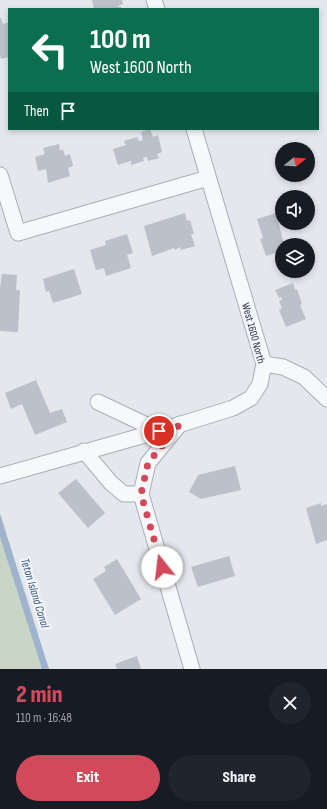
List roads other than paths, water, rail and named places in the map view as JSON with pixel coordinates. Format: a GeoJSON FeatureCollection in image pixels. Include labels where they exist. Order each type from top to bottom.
{"type":"FeatureCollection","features":[{"type":"Feature","properties":{"kind":"street","name":"West 1600 North"},"geometry":{"type":"LineString","coordinates":[[0,476],[159,431],[233,408],[251,398],[260,384],[264,364],[194,130]]}},
{"type":"Feature","properties":{"kind":"street"},"geometry":{"type":"LineString","coordinates":[[0,175],[18,233],[208,178]]}},
{"type":"Feature","properties":{"kind":"street"},"geometry":{"type":"LineString","coordinates":[[264,364],[283,367],[304,377],[327,399]]}},
{"type":"Feature","properties":{"kind":"street"},"geometry":{"type":"LineString","coordinates":[[98,402],[159,431]]}},
{"type":"Feature","properties":{"kind":"street"},"geometry":{"type":"LineString","coordinates":[[180,424],[148,463],[141,494],[192,669]]}},
{"type":"Feature","properties":{"kind":"street"},"geometry":{"type":"LineString","coordinates":[[84,451],[111,483],[124,494],[141,494]]}},
{"type":"Feature","properties":{"kind":"water"},"geometry":{"type":"Polygon","coordinates":[[[0,514],[49,669],[42,669],[0,537],[0,514]]]}},
{"type":"Feature","properties":{"kind":"water label","name":"Teton Island Canal"},"geometry":{"type":"Point","coordinates":[35,593]}}]}
